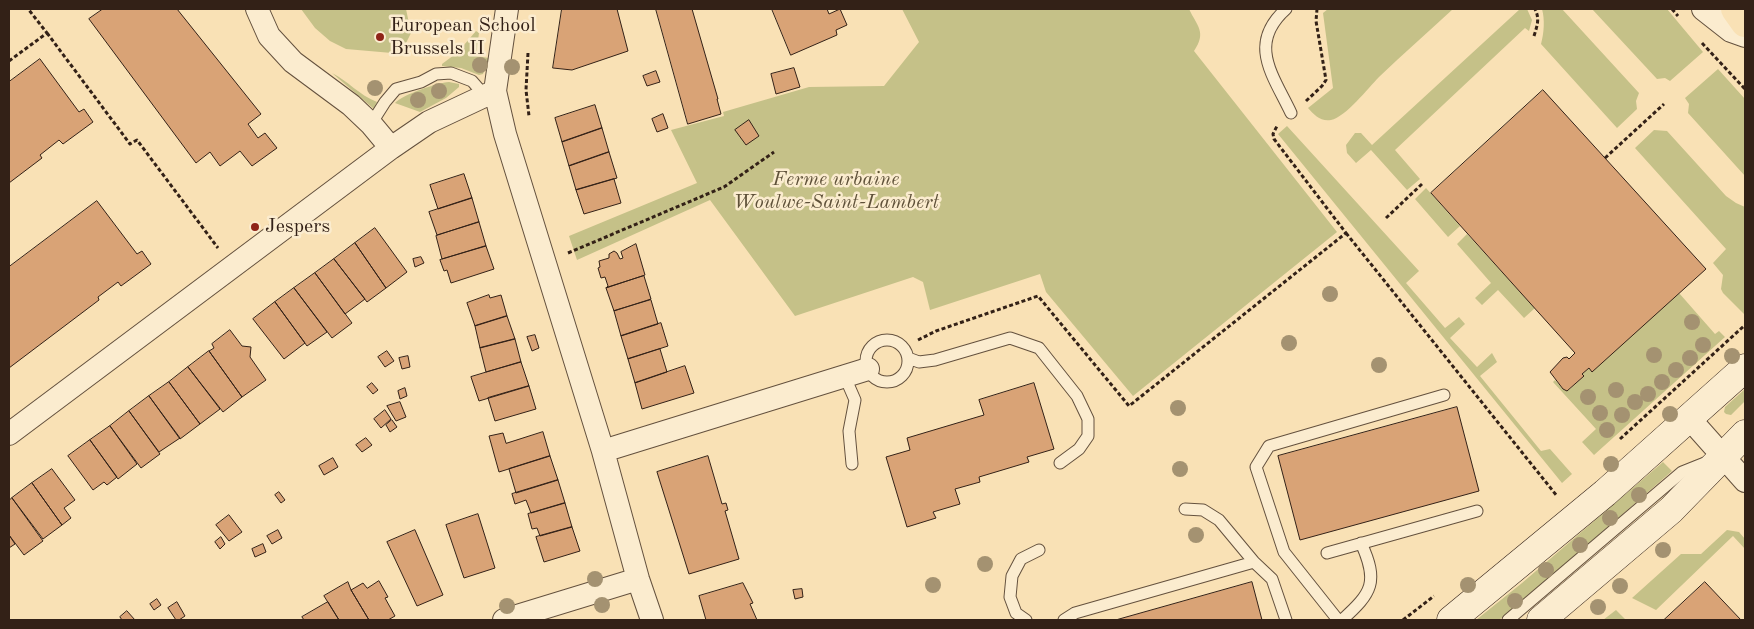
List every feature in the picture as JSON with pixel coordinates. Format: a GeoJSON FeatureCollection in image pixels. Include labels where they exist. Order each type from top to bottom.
{"type":"FeatureCollection","features":[{"type":"Feature","properties":{"kind":"highway"},"geometry":{"type":"LineString","coordinates":[[1735,9],[1745,24]]}},
{"type":"Feature","properties":{"kind":"main road"},"geometry":{"type":"LineString","coordinates":[[1452,620],[1605,492],[1745,368]]}},
{"type":"Feature","properties":{"kind":"main road"},"geometry":{"type":"LineString","coordinates":[[1541,620],[1671,510],[1745,434]]}},
{"type":"Feature","properties":{"kind":"street"},"geometry":{"type":"LineString","coordinates":[[257,9],[269,36],[293,62],[351,104],[372,124],[391,148]]}},
{"type":"Feature","properties":{"kind":"street"},"geometry":{"type":"LineString","coordinates":[[507,9],[490,93],[505,134],[602,451],[638,579],[652,620]]}},
{"type":"Feature","properties":{"kind":"street"},"geometry":{"type":"LineString","coordinates":[[1703,9],[1731,31],[1745,36]]}},
{"type":"Feature","properties":{"kind":"street"},"geometry":{"type":"LineString","coordinates":[[9,434],[391,148],[429,122],[490,93]]}},
{"type":"Feature","properties":{"kind":"street"},"geometry":{"type":"LineString","coordinates":[[602,451],[868,369]]}},
{"type":"Feature","properties":{"kind":"street"},"geometry":{"type":"LineString","coordinates":[[1689,418],[1745,480]]}},
{"type":"Feature","properties":{"kind":"street"},"geometry":{"type":"LineString","coordinates":[[504,620],[638,579]]}},
{"type":"Feature","properties":{"kind":"lane"},"geometry":{"type":"LineString","coordinates":[[1286,9],[1273,24],[1267,34],[1265,44],[1267,63],[1291,114]]}},
{"type":"Feature","properties":{"kind":"lane"},"geometry":{"type":"LineString","coordinates":[[372,124],[385,102],[396,89],[420,82],[436,74],[451,73],[472,81],[490,93]]}},
{"type":"Feature","properties":{"kind":"lane"},"geometry":{"type":"LineString","coordinates":[[908,358],[919,362],[936,360],[1010,338],[1038,348],[1077,396],[1088,419],[1088,436],[1079,450],[1060,463]]}},
{"type":"Feature","properties":{"kind":"lane"},"geometry":{"type":"LineString","coordinates":[[890,340],[899,343],[905,350],[908,358],[908,367],[904,374],[897,380],[888,382],[880,381],[872,376],[866,360],[868,352],[874,345],[890,340]]}},
{"type":"Feature","properties":{"kind":"lane"},"geometry":{"type":"LineString","coordinates":[[845,377],[856,400],[849,432],[852,464]]}},
{"type":"Feature","properties":{"kind":"lane"},"geometry":{"type":"LineString","coordinates":[[1338,620],[1284,552],[1256,467],[1269,446],[1444,395]]}},
{"type":"Feature","properties":{"kind":"lane"},"geometry":{"type":"LineString","coordinates":[[1508,620],[1682,472],[1723,456]]}},
{"type":"Feature","properties":{"kind":"lane"},"geometry":{"type":"LineString","coordinates":[[1185,509],[1203,510],[1219,520],[1254,562],[1272,579],[1286,620]]}},
{"type":"Feature","properties":{"kind":"lane"},"geometry":{"type":"LineString","coordinates":[[1327,553],[1478,510]]}},
{"type":"Feature","properties":{"kind":"lane"},"geometry":{"type":"LineString","coordinates":[[1342,620],[1359,605],[1367,594],[1372,578],[1371,563],[1362,543]]}},
{"type":"Feature","properties":{"kind":"lane"},"geometry":{"type":"LineString","coordinates":[[1026,620],[1016,613],[1010,597],[1012,576],[1022,559],[1038,550]]}},
{"type":"Feature","properties":{"kind":"lane"},"geometry":{"type":"LineString","coordinates":[[1064,620],[1075,613],[1254,562]]}},
{"type":"Feature","properties":{"kind":"path"},"geometry":{"type":"LineString","coordinates":[[1317,9],[1316,21],[1326,80],[1322,86],[1276,127],[1273,134],[1274,139],[1346,233],[1557,496],[1550,502]]}},
{"type":"Feature","properties":{"kind":"path"},"geometry":{"type":"LineString","coordinates":[[1534,9],[1538,15],[1534,36]]}},
{"type":"Feature","properties":{"kind":"path"},"geometry":{"type":"LineString","coordinates":[[1672,9],[1678,16]]}},
{"type":"Feature","properties":{"kind":"path"},"geometry":{"type":"LineString","coordinates":[[29,10],[130,144],[137,140],[221,251]]}},
{"type":"Feature","properties":{"kind":"path"},"geometry":{"type":"LineString","coordinates":[[9,60],[47,33]]}},
{"type":"Feature","properties":{"kind":"path"},"geometry":{"type":"LineString","coordinates":[[1697,38],[1745,89]]}},
{"type":"Feature","properties":{"kind":"path"},"geometry":{"type":"LineString","coordinates":[[528,52],[526,90],[529,117]]}},
{"type":"Feature","properties":{"kind":"path"},"geometry":{"type":"LineString","coordinates":[[1605,158],[1664,104]]}},
{"type":"Feature","properties":{"kind":"path"},"geometry":{"type":"LineString","coordinates":[[567,253],[724,187],[774,152]]}},
{"type":"Feature","properties":{"kind":"path"},"geometry":{"type":"LineString","coordinates":[[1386,218],[1422,184]]}},
{"type":"Feature","properties":{"kind":"path"},"geometry":{"type":"LineString","coordinates":[[908,358],[916,341],[936,331],[1038,296],[1128,406],[1346,233]]}},
{"type":"Feature","properties":{"kind":"path"},"geometry":{"type":"LineString","coordinates":[[1619,440],[1745,325]]}},
{"type":"Feature","properties":{"kind":"path"},"geometry":{"type":"LineString","coordinates":[[1402,620],[1441,589]]}},
{"type":"Feature","properties":{"kind":"green space"},"geometry":{"type":"Polygon","coordinates":[[[301,9],[406,9],[411,33],[405,45],[392,53],[346,49],[330,41],[315,28],[301,9]]]}},
{"type":"Feature","properties":{"kind":"green space","name":"Ferme urbaine Woulwe-Saint-Lambert"},"geometry":{"type":"Polygon","coordinates":[[[902,9],[1189,9],[1198,25],[1200,34],[1200,39],[1194,51],[1337,232],[1133,396],[1046,292],[1040,274],[930,310],[923,282],[913,277],[795,316],[710,200],[577,260],[569,236],[697,183],[671,130],[724,116],[723,112],[809,87],[884,86],[919,42],[902,9]]]}},
{"type":"Feature","properties":{"kind":"green space"},"geometry":{"type":"Polygon","coordinates":[[[1328,9],[1453,9],[1379,77],[1350,108],[1337,118],[1324,120],[1308,108],[1333,88],[1323,13],[1328,9]]]}},
{"type":"Feature","properties":{"kind":"green space"},"geometry":{"type":"Polygon","coordinates":[[[1520,9],[1527,9],[1532,20],[1529,31],[1525,28],[1395,150],[1420,179],[1407,190],[1371,150],[1356,163],[1347,153],[1346,145],[1355,133],[1361,133],[1372,145],[1520,9]]]}},
{"type":"Feature","properties":{"kind":"green space"},"geometry":{"type":"Polygon","coordinates":[[[1542,9],[1562,9],[1639,93],[1636,101],[1637,109],[1617,128],[1541,44],[1544,26],[1542,9]]]}},
{"type":"Feature","properties":{"kind":"green space"},"geometry":{"type":"Polygon","coordinates":[[[1592,9],[1667,9],[1703,52],[1670,81],[1665,78],[1657,79],[1592,9]]]}},
{"type":"Feature","properties":{"kind":"green space"},"geometry":{"type":"Polygon","coordinates":[[[476,31],[479,33],[476,56],[489,58],[483,74],[479,75],[461,68],[442,66],[442,64],[458,52],[476,31]]]}},
{"type":"Feature","properties":{"kind":"green space"},"geometry":{"type":"Polygon","coordinates":[[[1718,69],[1745,99],[1745,176],[1688,113],[1689,104],[1685,98],[1718,69]]]}},
{"type":"Feature","properties":{"kind":"green space"},"geometry":{"type":"Polygon","coordinates":[[[332,73],[377,102],[374,109],[332,73]]]}},
{"type":"Feature","properties":{"kind":"green space"},"geometry":{"type":"Polygon","coordinates":[[[449,82],[459,84],[459,87],[446,98],[420,112],[395,103],[421,90],[449,82]]]}},
{"type":"Feature","properties":{"kind":"green space"},"geometry":{"type":"Polygon","coordinates":[[[1287,126],[1419,271],[1406,283],[1445,328],[1459,317],[1465,324],[1450,338],[1477,367],[1492,353],[1497,362],[1480,376],[1541,451],[1550,449],[1572,474],[1562,483],[1278,134],[1287,126]]]}},
{"type":"Feature","properties":{"kind":"green space"},"geometry":{"type":"Polygon","coordinates":[[[1654,130],[1667,131],[1726,196],[1745,207],[1745,315],[1723,293],[1721,289],[1723,275],[1713,263],[1726,249],[1635,148],[1654,130]]]}},
{"type":"Feature","properties":{"kind":"green space"},"geometry":{"type":"Polygon","coordinates":[[[1426,188],[1460,226],[1448,237],[1415,199],[1426,188]]]}},
{"type":"Feature","properties":{"kind":"green space"},"geometry":{"type":"Polygon","coordinates":[[[1467,234],[1535,308],[1524,318],[1498,290],[1482,305],[1475,298],[1491,283],[1457,244],[1467,234]]]}},
{"type":"Feature","properties":{"kind":"green space"},"geometry":{"type":"Polygon","coordinates":[[[1679,293],[1715,334],[1719,331],[1725,337],[1594,455],[1582,442],[1596,429],[1553,382],[1555,380],[1563,389],[1570,389],[1584,376],[1582,374],[1679,293]]]}},
{"type":"Feature","properties":{"kind":"green space"},"geometry":{"type":"Polygon","coordinates":[[[1745,389],[1745,401],[1731,415],[1726,414],[1724,412],[1725,407],[1745,389]]]}},
{"type":"Feature","properties":{"kind":"green space"},"geometry":{"type":"Polygon","coordinates":[[[1663,462],[1672,471],[1521,603],[1499,620],[1476,620],[1522,583],[1663,462]]]}},
{"type":"Feature","properties":{"kind":"green space"},"geometry":{"type":"Polygon","coordinates":[[[1727,530],[1739,532],[1745,539],[1745,549],[1733,536],[1656,610],[1632,598],[1681,554],[1701,554],[1727,530]]]}},
{"type":"Feature","properties":{"kind":"green space"},"geometry":{"type":"Polygon","coordinates":[[[1616,610],[1626,620],[1603,620],[1616,610]]]}},
{"type":"Feature","properties":{"kind":"building"},"geometry":{"type":"Polygon","coordinates":[[[103,9],[177,9],[261,114],[248,124],[258,138],[265,133],[277,148],[252,166],[240,151],[220,166],[210,152],[196,163],[89,19],[103,9]]]}},
{"type":"Feature","properties":{"kind":"building"},"geometry":{"type":"Polygon","coordinates":[[[562,9],[617,9],[628,51],[572,70],[553,68],[562,9]]]}},
{"type":"Feature","properties":{"kind":"building"},"geometry":{"type":"Polygon","coordinates":[[[656,9],[692,9],[721,114],[688,124],[656,9]]]}},
{"type":"Feature","properties":{"kind":"building"},"geometry":{"type":"Polygon","coordinates":[[[772,9],[827,9],[829,14],[840,9],[847,25],[836,30],[837,35],[791,55],[772,9]]]}},
{"type":"Feature","properties":{"kind":"building"},"geometry":{"type":"Polygon","coordinates":[[[40,59],[79,112],[84,109],[93,122],[63,144],[59,140],[40,155],[42,158],[9,183],[9,82],[40,59]]]}},
{"type":"Feature","properties":{"kind":"building"},"geometry":{"type":"Polygon","coordinates":[[[794,68],[800,87],[776,94],[771,74],[794,68]]]}},
{"type":"Feature","properties":{"kind":"building"},"geometry":{"type":"Polygon","coordinates":[[[656,71],[660,82],[647,86],[643,76],[656,71]]]}},
{"type":"Feature","properties":{"kind":"building"},"geometry":{"type":"Polygon","coordinates":[[[1543,90],[1706,269],[1592,372],[1589,368],[1582,374],[1584,376],[1567,391],[1563,389],[1550,372],[1563,358],[1567,357],[1569,359],[1575,353],[1431,193],[1543,90]]]}},
{"type":"Feature","properties":{"kind":"building"},"geometry":{"type":"Polygon","coordinates":[[[595,105],[602,128],[562,142],[555,118],[595,105]]]}},
{"type":"Feature","properties":{"kind":"building"},"geometry":{"type":"Polygon","coordinates":[[[663,114],[668,128],[657,132],[652,119],[663,114]]]}},
{"type":"Feature","properties":{"kind":"building"},"geometry":{"type":"Polygon","coordinates":[[[749,120],[759,136],[746,145],[735,130],[749,120]]]}},
{"type":"Feature","properties":{"kind":"building"},"geometry":{"type":"Polygon","coordinates":[[[602,128],[609,152],[569,166],[562,142],[602,128]]]}},
{"type":"Feature","properties":{"kind":"building"},"geometry":{"type":"Polygon","coordinates":[[[609,152],[617,178],[576,190],[569,166],[609,152]]]}},
{"type":"Feature","properties":{"kind":"building"},"geometry":{"type":"Polygon","coordinates":[[[464,174],[472,198],[438,209],[430,185],[464,174]]]}},
{"type":"Feature","properties":{"kind":"building"},"geometry":{"type":"Polygon","coordinates":[[[614,179],[621,203],[584,214],[576,190],[614,179]]]}},
{"type":"Feature","properties":{"kind":"building"},"geometry":{"type":"Polygon","coordinates":[[[472,198],[479,222],[437,235],[429,212],[472,198]]]}},
{"type":"Feature","properties":{"kind":"building"},"geometry":{"type":"Polygon","coordinates":[[[97,201],[137,254],[142,251],[151,264],[121,286],[118,282],[98,297],[99,300],[9,368],[9,267],[97,201]]]}},
{"type":"Feature","properties":{"kind":"building"},"geometry":{"type":"Polygon","coordinates":[[[479,222],[486,246],[442,259],[436,236],[479,222]]]}},
{"type":"Feature","properties":{"kind":"building"},"geometry":{"type":"Polygon","coordinates":[[[375,228],[407,272],[386,288],[355,243],[375,228]]]}},
{"type":"Feature","properties":{"kind":"building"},"geometry":{"type":"Polygon","coordinates":[[[355,243],[386,288],[367,302],[334,259],[355,243]]]}},
{"type":"Feature","properties":{"kind":"building"},"geometry":{"type":"Polygon","coordinates":[[[636,244],[645,275],[606,288],[608,286],[605,277],[601,278],[598,268],[600,267],[599,261],[609,258],[609,254],[614,251],[620,259],[623,258],[621,252],[636,244]]]}},
{"type":"Feature","properties":{"kind":"building"},"geometry":{"type":"Polygon","coordinates":[[[486,246],[494,269],[451,283],[447,270],[444,271],[440,260],[486,246]]]}},
{"type":"Feature","properties":{"kind":"building"},"geometry":{"type":"Polygon","coordinates":[[[421,257],[424,263],[415,267],[413,259],[421,257]]]}},
{"type":"Feature","properties":{"kind":"building"},"geometry":{"type":"Polygon","coordinates":[[[334,259],[365,299],[345,314],[315,273],[334,259]]]}},
{"type":"Feature","properties":{"kind":"building"},"geometry":{"type":"Polygon","coordinates":[[[315,273],[352,323],[332,338],[294,288],[315,273]]]}},
{"type":"Feature","properties":{"kind":"building"},"geometry":{"type":"Polygon","coordinates":[[[644,276],[651,299],[614,311],[606,288],[644,276]]]}},
{"type":"Feature","properties":{"kind":"building"},"geometry":{"type":"Polygon","coordinates":[[[294,288],[327,332],[307,346],[275,302],[294,288]]]}},
{"type":"Feature","properties":{"kind":"building"},"geometry":{"type":"Polygon","coordinates":[[[489,295],[490,298],[501,295],[507,316],[475,326],[467,303],[489,295]]]}},
{"type":"Feature","properties":{"kind":"building"},"geometry":{"type":"Polygon","coordinates":[[[651,300],[658,324],[621,336],[614,311],[651,300]]]}},
{"type":"Feature","properties":{"kind":"building"},"geometry":{"type":"Polygon","coordinates":[[[275,302],[305,343],[284,359],[253,319],[275,302]]]}},
{"type":"Feature","properties":{"kind":"building"},"geometry":{"type":"Polygon","coordinates":[[[507,316],[515,339],[480,348],[475,326],[507,316]]]}},
{"type":"Feature","properties":{"kind":"building"},"geometry":{"type":"Polygon","coordinates":[[[661,323],[668,346],[628,359],[621,336],[661,323]]]}},
{"type":"Feature","properties":{"kind":"building"},"geometry":{"type":"Polygon","coordinates":[[[230,330],[242,346],[251,347],[250,357],[266,380],[242,397],[209,351],[214,348],[212,344],[230,330]]]}},
{"type":"Feature","properties":{"kind":"building"},"geometry":{"type":"Polygon","coordinates":[[[535,335],[539,348],[532,351],[527,337],[535,335]]]}},
{"type":"Feature","properties":{"kind":"building"},"geometry":{"type":"Polygon","coordinates":[[[515,339],[521,362],[486,372],[480,348],[515,339]]]}},
{"type":"Feature","properties":{"kind":"building"},"geometry":{"type":"Polygon","coordinates":[[[660,349],[667,372],[635,383],[628,359],[660,349]]]}},
{"type":"Feature","properties":{"kind":"building"},"geometry":{"type":"Polygon","coordinates":[[[209,351],[242,397],[223,412],[188,367],[209,351]]]}},
{"type":"Feature","properties":{"kind":"building"},"geometry":{"type":"Polygon","coordinates":[[[387,351],[394,361],[385,367],[378,357],[387,351]]]}},
{"type":"Feature","properties":{"kind":"building"},"geometry":{"type":"Polygon","coordinates":[[[408,356],[410,367],[402,369],[399,358],[408,356]]]}},
{"type":"Feature","properties":{"kind":"building"},"geometry":{"type":"Polygon","coordinates":[[[521,362],[529,386],[479,401],[471,377],[521,362]]]}},
{"type":"Feature","properties":{"kind":"building"},"geometry":{"type":"Polygon","coordinates":[[[685,366],[694,393],[642,409],[635,383],[685,366]]]}},
{"type":"Feature","properties":{"kind":"building"},"geometry":{"type":"Polygon","coordinates":[[[188,367],[220,409],[200,424],[169,382],[188,367]]]}},
{"type":"Feature","properties":{"kind":"building"},"geometry":{"type":"Polygon","coordinates":[[[169,382],[200,424],[180,439],[149,396],[169,382]]]}},
{"type":"Feature","properties":{"kind":"building"},"geometry":{"type":"Polygon","coordinates":[[[372,383],[378,390],[373,394],[367,387],[372,383]]]}},
{"type":"Feature","properties":{"kind":"building"},"geometry":{"type":"Polygon","coordinates":[[[1034,383],[1054,449],[1027,457],[1029,462],[979,477],[980,482],[955,489],[960,504],[933,512],[936,518],[907,527],[886,457],[910,450],[907,438],[984,415],[979,400],[1034,383]]]}},
{"type":"Feature","properties":{"kind":"building"},"geometry":{"type":"Polygon","coordinates":[[[529,386],[536,409],[495,421],[488,398],[529,386]]]}},
{"type":"Feature","properties":{"kind":"building"},"geometry":{"type":"Polygon","coordinates":[[[405,388],[407,396],[400,399],[398,391],[405,388]]]}},
{"type":"Feature","properties":{"kind":"building"},"geometry":{"type":"Polygon","coordinates":[[[149,396],[180,438],[159,452],[129,411],[149,396]]]}},
{"type":"Feature","properties":{"kind":"building"},"geometry":{"type":"Polygon","coordinates":[[[400,402],[406,417],[396,421],[387,406],[400,402]]]}},
{"type":"Feature","properties":{"kind":"building"},"geometry":{"type":"Polygon","coordinates":[[[1457,407],[1479,491],[1300,540],[1278,456],[1457,407]]]}},
{"type":"Feature","properties":{"kind":"building"},"geometry":{"type":"Polygon","coordinates":[[[385,410],[391,419],[381,428],[374,419],[385,410]]]}},
{"type":"Feature","properties":{"kind":"building"},"geometry":{"type":"Polygon","coordinates":[[[129,411],[160,454],[141,468],[110,426],[129,411]]]}},
{"type":"Feature","properties":{"kind":"building"},"geometry":{"type":"Polygon","coordinates":[[[392,420],[397,427],[390,432],[386,425],[392,420]]]}},
{"type":"Feature","properties":{"kind":"building"},"geometry":{"type":"Polygon","coordinates":[[[110,426],[137,464],[118,479],[90,440],[110,426]]]}},
{"type":"Feature","properties":{"kind":"building"},"geometry":{"type":"Polygon","coordinates":[[[543,432],[550,456],[499,472],[489,436],[503,433],[506,443],[543,432]]]}},
{"type":"Feature","properties":{"kind":"building"},"geometry":{"type":"Polygon","coordinates":[[[366,438],[372,445],[362,452],[356,445],[366,438]]]}},
{"type":"Feature","properties":{"kind":"building"},"geometry":{"type":"Polygon","coordinates":[[[90,440],[117,477],[107,485],[104,482],[93,490],[68,456],[90,440]]]}},
{"type":"Feature","properties":{"kind":"building"},"geometry":{"type":"Polygon","coordinates":[[[550,456],[558,480],[516,493],[509,469],[550,456]]]}},
{"type":"Feature","properties":{"kind":"building"},"geometry":{"type":"Polygon","coordinates":[[[708,456],[722,504],[726,503],[728,510],[725,511],[739,559],[689,574],[657,472],[708,456]]]}},
{"type":"Feature","properties":{"kind":"building"},"geometry":{"type":"Polygon","coordinates":[[[333,458],[338,467],[324,475],[319,466],[333,458]]]}},
{"type":"Feature","properties":{"kind":"building"},"geometry":{"type":"Polygon","coordinates":[[[52,469],[75,500],[64,508],[71,518],[62,525],[32,483],[52,469]]]}},
{"type":"Feature","properties":{"kind":"building"},"geometry":{"type":"Polygon","coordinates":[[[558,480],[565,503],[531,513],[526,500],[515,504],[512,494],[558,480]]]}},
{"type":"Feature","properties":{"kind":"building"},"geometry":{"type":"Polygon","coordinates":[[[32,483],[62,525],[43,539],[12,498],[32,483]]]}},
{"type":"Feature","properties":{"kind":"building"},"geometry":{"type":"Polygon","coordinates":[[[279,492],[285,500],[281,503],[275,495],[279,492]]]}},
{"type":"Feature","properties":{"kind":"building"},"geometry":{"type":"Polygon","coordinates":[[[12,498],[43,541],[24,555],[9,535],[9,501],[12,498]]]}},
{"type":"Feature","properties":{"kind":"building"},"geometry":{"type":"Polygon","coordinates":[[[565,503],[572,527],[540,536],[537,528],[532,529],[528,514],[565,503]]]}},
{"type":"Feature","properties":{"kind":"building"},"geometry":{"type":"Polygon","coordinates":[[[478,514],[495,568],[464,578],[446,525],[478,514]]]}},
{"type":"Feature","properties":{"kind":"building"},"geometry":{"type":"Polygon","coordinates":[[[229,515],[242,532],[229,541],[216,525],[229,515]]]}},
{"type":"Feature","properties":{"kind":"building"},"geometry":{"type":"Polygon","coordinates":[[[572,527],[580,551],[544,562],[536,537],[572,527]]]}},
{"type":"Feature","properties":{"kind":"building"},"geometry":{"type":"Polygon","coordinates":[[[278,530],[282,538],[272,544],[267,536],[278,530]]]}},
{"type":"Feature","properties":{"kind":"building"},"geometry":{"type":"Polygon","coordinates":[[[415,530],[443,595],[417,606],[387,542],[415,530]]]}},
{"type":"Feature","properties":{"kind":"building"},"geometry":{"type":"Polygon","coordinates":[[[9,535],[15,544],[9,548],[9,535]]]}},
{"type":"Feature","properties":{"kind":"building"},"geometry":{"type":"Polygon","coordinates":[[[221,537],[225,544],[220,549],[215,542],[221,537]]]}},
{"type":"Feature","properties":{"kind":"building"},"geometry":{"type":"Polygon","coordinates":[[[263,544],[266,552],[255,557],[252,549],[263,544]]]}},
{"type":"Feature","properties":{"kind":"building"},"geometry":{"type":"Polygon","coordinates":[[[379,581],[388,597],[385,598],[395,616],[388,620],[369,620],[351,590],[363,583],[367,588],[379,581]]]}},
{"type":"Feature","properties":{"kind":"building"},"geometry":{"type":"Polygon","coordinates":[[[348,582],[369,620],[339,620],[324,596],[348,582]]]}},
{"type":"Feature","properties":{"kind":"building"},"geometry":{"type":"Polygon","coordinates":[[[1252,582],[1262,620],[1116,620],[1252,582]]]}},
{"type":"Feature","properties":{"kind":"building"},"geometry":{"type":"Polygon","coordinates":[[[1705,582],[1741,620],[1664,620],[1705,582]]]}},
{"type":"Feature","properties":{"kind":"building"},"geometry":{"type":"Polygon","coordinates":[[[743,583],[753,603],[750,604],[757,620],[706,620],[699,596],[743,583]]]}},
{"type":"Feature","properties":{"kind":"building"},"geometry":{"type":"Polygon","coordinates":[[[802,589],[803,597],[795,599],[793,590],[802,589]]]}},
{"type":"Feature","properties":{"kind":"building"},"geometry":{"type":"Polygon","coordinates":[[[157,599],[161,605],[154,610],[150,604],[157,599]]]}},
{"type":"Feature","properties":{"kind":"building"},"geometry":{"type":"Polygon","coordinates":[[[177,602],[185,616],[179,620],[176,620],[168,608],[177,602]]]}},
{"type":"Feature","properties":{"kind":"building"},"geometry":{"type":"Polygon","coordinates":[[[328,602],[339,620],[304,620],[302,617],[328,602]]]}},
{"type":"Feature","properties":{"kind":"building"},"geometry":{"type":"Polygon","coordinates":[[[127,611],[135,620],[122,620],[120,617],[127,611]]]}},
{"type":"Feature","properties":{"kind":"place","name":"European School Brussels II"},"geometry":{"type":"Point","coordinates":[380,37]}},
{"type":"Feature","properties":{"kind":"place","name":"Jespers"},"geometry":{"type":"Point","coordinates":[255,227]}}]}
